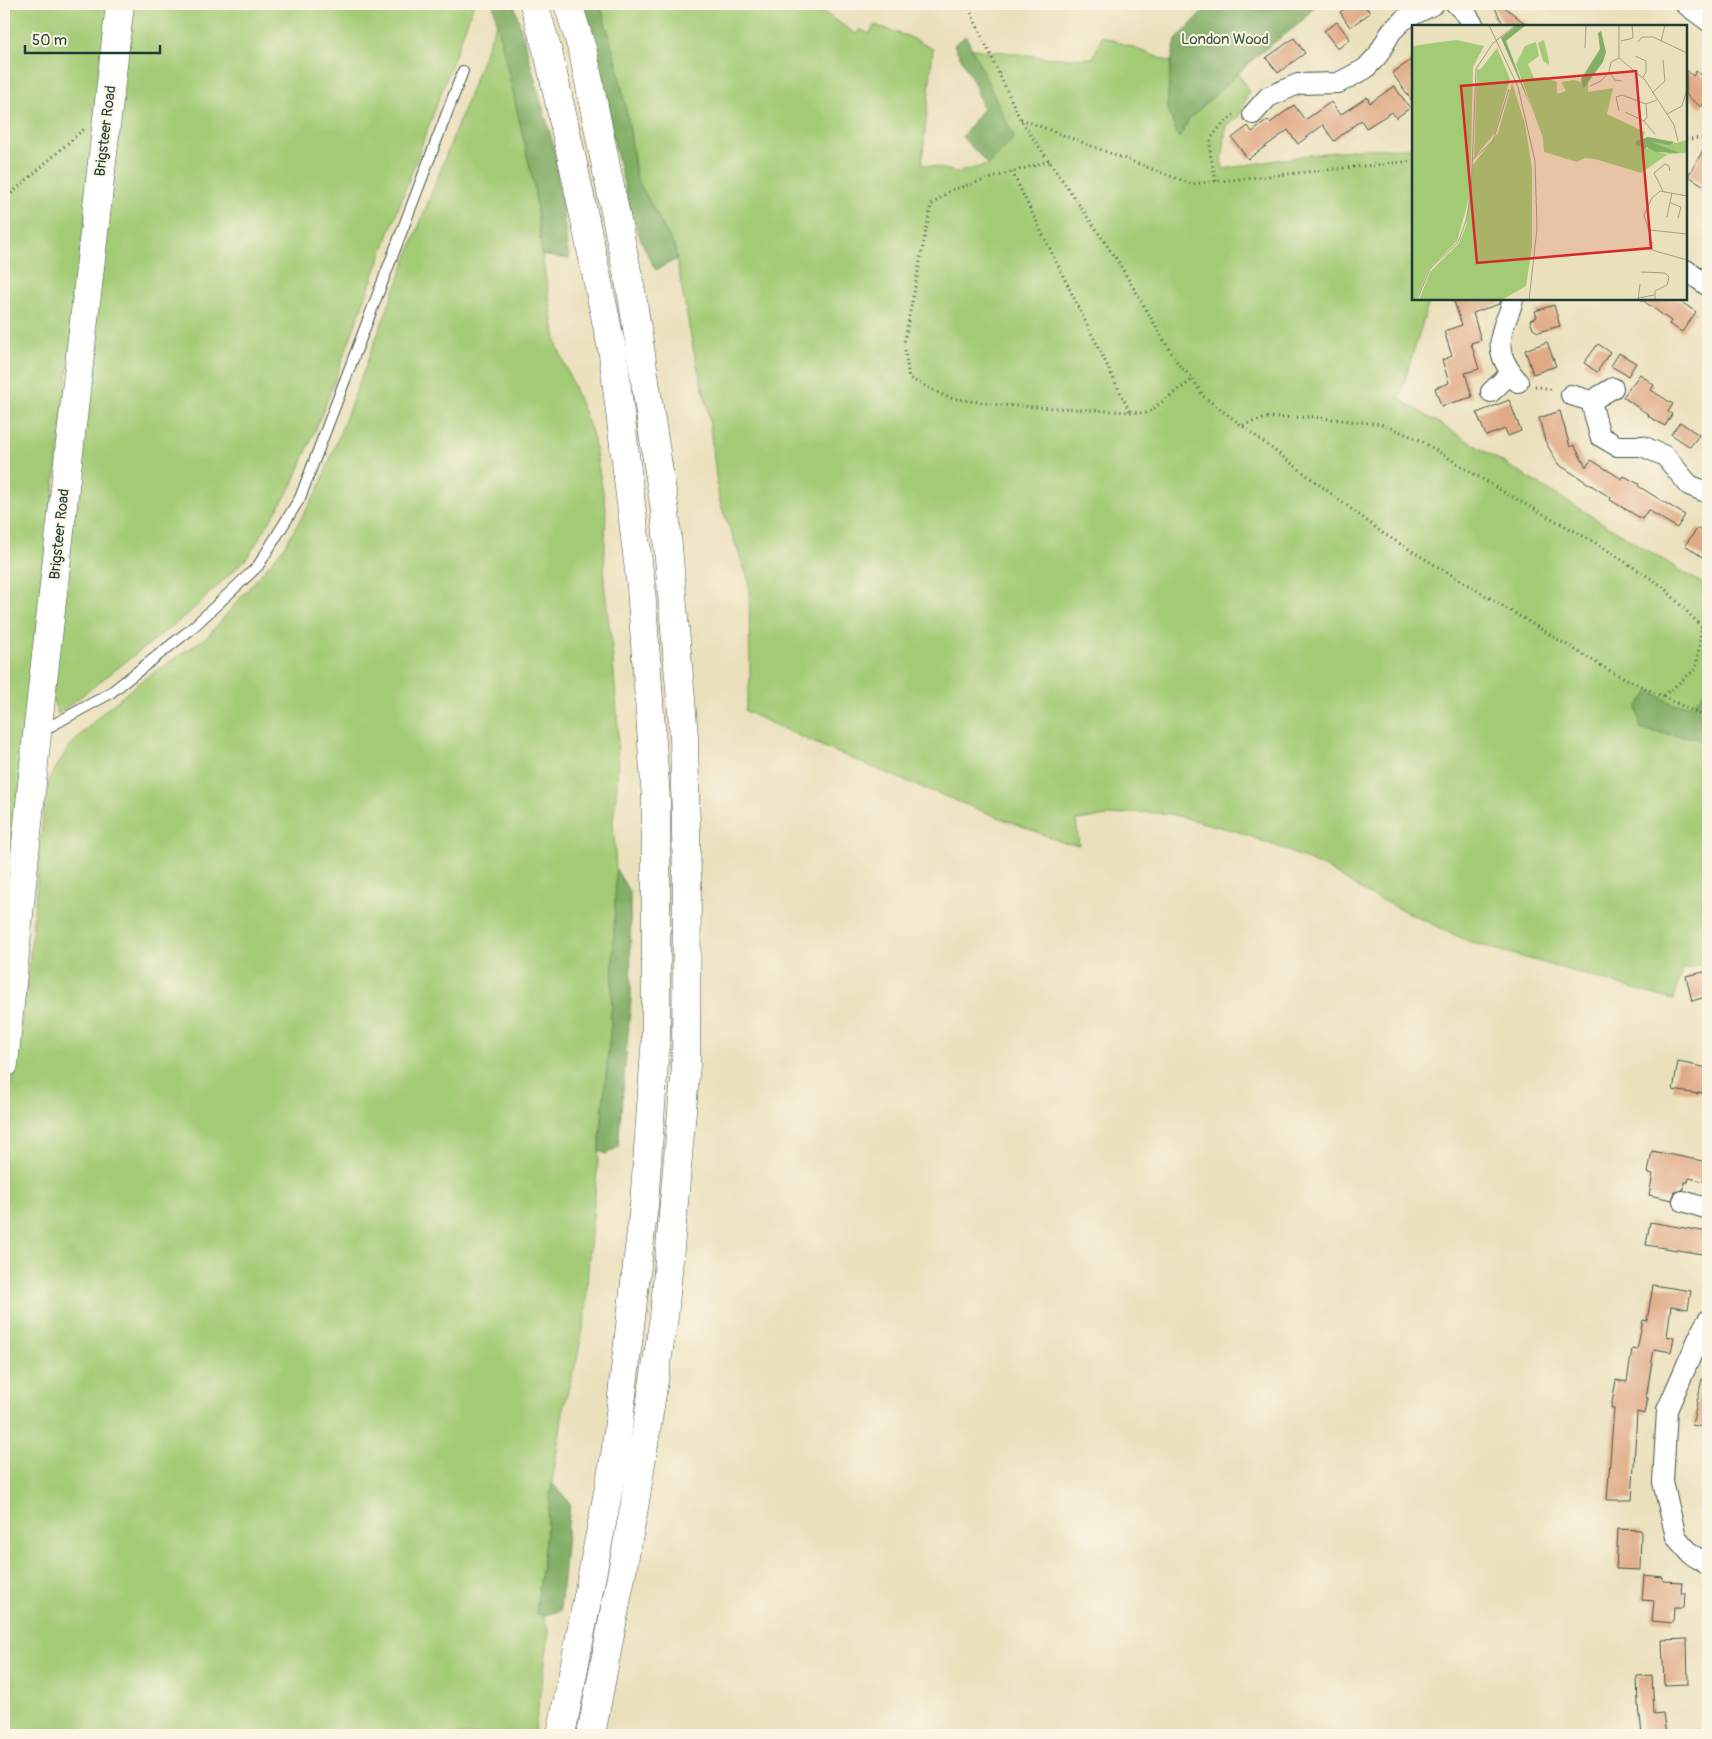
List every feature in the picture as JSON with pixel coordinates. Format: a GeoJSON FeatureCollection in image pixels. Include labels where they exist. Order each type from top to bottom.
{"type":"FeatureCollection","features":[{"type":"Feature","properties":{"kind":"main road","name":"Brigsteer Road"},"geometry":{"type":"LineString","coordinates":[[4,1064],[37,734],[120,4]]}},
{"type":"Feature","properties":{"kind":"main road"},"geometry":{"type":"LineString","coordinates":[[534,4],[558,93],[613,354],[641,587],[656,799],[656,1036],[644,1205],[615,1456],[561,1735]]}},
{"type":"Feature","properties":{"kind":"main road"},"geometry":{"type":"LineString","coordinates":[[568,4],[583,52],[632,296],[665,511],[684,736],[686,870],[686,1065],[664,1316],[634,1508],[591,1735]]}},
{"type":"Feature","properties":{"kind":"street"},"geometry":{"type":"LineString","coordinates":[[1253,114],[1268,97],[1298,84],[1338,83],[1365,69],[1378,55],[1391,32],[1403,20],[1434,4]]}},
{"type":"Feature","properties":{"kind":"street"},"geometry":{"type":"LineString","coordinates":[[1456,4],[1467,14],[1473,25]]}},
{"type":"Feature","properties":{"kind":"street"},"geometry":{"type":"LineString","coordinates":[[1685,4],[1708,21]]}},
{"type":"Feature","properties":{"kind":"street"},"geometry":{"type":"LineString","coordinates":[[1687,271],[1708,286]]}},
{"type":"Feature","properties":{"kind":"street"},"geometry":{"type":"LineString","coordinates":[[1491,392],[1515,377],[1505,365],[1500,345],[1503,327],[1511,310],[1512,300]]}},
{"type":"Feature","properties":{"kind":"street"},"geometry":{"type":"LineString","coordinates":[[1591,402],[1613,388]]}},
{"type":"Feature","properties":{"kind":"street"},"geometry":{"type":"LineString","coordinates":[[1571,395],[1591,402]]}},
{"type":"Feature","properties":{"kind":"street"},"geometry":{"type":"LineString","coordinates":[[1591,402],[1600,436],[1617,446],[1642,446],[1665,456],[1689,485],[1708,493]]}},
{"type":"Feature","properties":{"kind":"street"},"geometry":{"type":"LineString","coordinates":[[1682,1201],[1708,1209]]}},
{"type":"Feature","properties":{"kind":"street"},"geometry":{"type":"LineString","coordinates":[[1706,1326],[1667,1410],[1663,1482],[1676,1537],[1691,1554],[1708,1565]]}},
{"type":"Feature","properties":{"kind":"lane"},"geometry":{"type":"LineString","coordinates":[[37,734],[109,694],[190,630],[258,566],[300,498],[463,71]]}},
{"type":"Feature","properties":{"kind":"path"},"geometry":{"type":"LineString","coordinates":[[967,4],[1020,118],[1117,260],[1178,364],[1193,379],[1203,396],[1384,534],[1610,671],[1703,716],[1708,716]]}},
{"type":"Feature","properties":{"kind":"path"},"geometry":{"type":"LineString","coordinates":[[1216,181],[1211,161],[1212,139],[1227,120],[1242,108],[1253,114]]}},
{"type":"Feature","properties":{"kind":"path"},"geometry":{"type":"LineString","coordinates":[[1020,118],[1191,184],[1412,161]]}},
{"type":"Feature","properties":{"kind":"path"},"geometry":{"type":"LineString","coordinates":[[4,200],[85,128],[105,128]]}},
{"type":"Feature","properties":{"kind":"path"},"geometry":{"type":"LineString","coordinates":[[1687,139],[1708,138]]}},
{"type":"Feature","properties":{"kind":"path"},"geometry":{"type":"LineString","coordinates":[[1049,161],[951,190],[931,205],[904,343],[909,378],[949,398],[1000,405],[1147,414],[1193,379]]}},
{"type":"Feature","properties":{"kind":"path"},"geometry":{"type":"LineString","coordinates":[[1012,172],[1130,412]]}},
{"type":"Feature","properties":{"kind":"path"},"geometry":{"type":"LineString","coordinates":[[1515,377],[1571,395]]}},
{"type":"Feature","properties":{"kind":"path"},"geometry":{"type":"LineString","coordinates":[[1243,425],[1266,418],[1311,417],[1381,424],[1418,439],[1500,490],[1596,543],[1661,585],[1702,627],[1696,669],[1663,696]]}},
{"type":"Feature","properties":{"kind":"path"},"geometry":{"type":"LineString","coordinates":[[1708,880],[1703,912],[1708,919]]}},
{"type":"Feature","properties":{"kind":"green space"},"geometry":{"type":"Polygon","coordinates":[[[4,4],[111,4],[4,917],[4,4]]]}},
{"type":"Feature","properties":{"kind":"green space"},"geometry":{"type":"Polygon","coordinates":[[[128,4],[474,4],[327,401],[292,486],[247,558],[189,613],[58,714],[52,697],[128,4]]]}},
{"type":"Feature","properties":{"kind":"green space"},"geometry":{"type":"Polygon","coordinates":[[[493,4],[514,4],[554,148],[569,259],[542,255],[534,186],[493,4]]]}},
{"type":"Feature","properties":{"kind":"green space"},"geometry":{"type":"Polygon","coordinates":[[[577,4],[600,4],[618,68],[630,131],[636,177],[674,246],[677,259],[656,270],[636,227],[623,182],[598,77],[577,4]]]}},
{"type":"Feature","properties":{"kind":"green space"},"geometry":{"type":"Polygon","coordinates":[[[600,4],[811,4],[856,34],[860,29],[869,34],[875,25],[910,37],[933,49],[922,164],[957,172],[989,165],[1014,138],[971,48],[990,52],[996,51],[1049,58],[1093,58],[1102,36],[1171,62],[1167,107],[1179,138],[1189,119],[1238,73],[1249,91],[1239,116],[1226,125],[1223,169],[1359,149],[1412,148],[1412,300],[1430,300],[1399,399],[1708,587],[1708,699],[1642,730],[1696,738],[1708,746],[1708,962],[1682,970],[1673,1000],[1470,942],[1366,893],[1330,870],[1286,850],[1239,832],[1170,814],[1139,812],[1076,820],[1079,845],[1065,843],[863,764],[745,711],[750,681],[749,581],[719,500],[708,410],[693,348],[674,246],[636,177],[630,131],[618,68],[600,4]]]}},
{"type":"Feature","properties":{"kind":"green space","name":"London Wood"},"geometry":{"type":"Polygon","coordinates":[[[1210,4],[1317,4],[1300,23],[1259,54],[1189,119],[1179,138],[1167,107],[1171,62],[1176,40],[1210,4]]]}},
{"type":"Feature","properties":{"kind":"green space"},"geometry":{"type":"Polygon","coordinates":[[[498,19],[534,186],[542,255],[557,345],[592,432],[606,508],[604,582],[612,647],[618,727],[617,786],[613,821],[616,869],[611,1023],[588,1268],[586,1313],[578,1355],[564,1405],[552,1483],[536,1614],[544,1615],[549,1635],[534,1735],[4,1735],[4,1109],[14,1075],[30,957],[44,804],[49,779],[69,747],[102,713],[140,682],[208,636],[284,547],[319,488],[498,19]]]}},
{"type":"Feature","properties":{"kind":"green space"},"geometry":{"type":"Polygon","coordinates":[[[966,36],[1014,138],[989,165],[962,137],[983,108],[974,83],[954,45],[966,36]]]}},
{"type":"Feature","properties":{"kind":"green space"},"geometry":{"type":"Polygon","coordinates":[[[1708,686],[1708,746],[1696,738],[1641,730],[1637,707],[1650,691],[1674,704],[1693,705],[1708,686]]]}},
{"type":"Feature","properties":{"kind":"green space"},"geometry":{"type":"Polygon","coordinates":[[[616,869],[630,893],[631,999],[618,1147],[606,1154],[599,1151],[611,1023],[616,869]]]}},
{"type":"Feature","properties":{"kind":"green space"},"geometry":{"type":"Polygon","coordinates":[[[552,1483],[570,1503],[560,1611],[544,1615],[536,1614],[552,1483]]]}},
{"type":"Feature","properties":{"kind":"building"},"geometry":{"type":"Polygon","coordinates":[[[1351,4],[1364,4],[1370,13],[1350,27],[1340,12],[1351,4]]]}},
{"type":"Feature","properties":{"kind":"building"},"geometry":{"type":"Polygon","coordinates":[[[1493,4],[1501,4],[1527,25],[1504,25],[1493,4]]]}},
{"type":"Feature","properties":{"kind":"building"},"geometry":{"type":"Polygon","coordinates":[[[1337,22],[1350,39],[1338,49],[1324,31],[1337,22]]]}},
{"type":"Feature","properties":{"kind":"building"},"geometry":{"type":"Polygon","coordinates":[[[1294,38],[1305,53],[1278,73],[1266,58],[1294,38]]]}},
{"type":"Feature","properties":{"kind":"building"},"geometry":{"type":"Polygon","coordinates":[[[1412,60],[1412,101],[1392,73],[1412,60]]]}},
{"type":"Feature","properties":{"kind":"building"},"geometry":{"type":"Polygon","coordinates":[[[1687,71],[1693,76],[1696,71],[1708,80],[1708,97],[1701,107],[1687,96],[1687,71]]]}},
{"type":"Feature","properties":{"kind":"building"},"geometry":{"type":"Polygon","coordinates":[[[1394,86],[1410,108],[1396,118],[1392,112],[1366,128],[1361,120],[1334,141],[1323,125],[1298,144],[1288,130],[1248,159],[1232,138],[1248,126],[1252,132],[1268,120],[1270,123],[1294,105],[1305,120],[1331,102],[1340,115],[1367,97],[1370,103],[1394,86]]]}},
{"type":"Feature","properties":{"kind":"building"},"geometry":{"type":"Polygon","coordinates":[[[1708,142],[1708,188],[1688,176],[1708,142]]]}},
{"type":"Feature","properties":{"kind":"building"},"geometry":{"type":"Polygon","coordinates":[[[1453,300],[1501,300],[1499,304],[1473,313],[1481,340],[1471,343],[1479,369],[1465,373],[1472,397],[1441,406],[1435,388],[1449,383],[1442,360],[1452,356],[1444,331],[1462,325],[1453,300]]]}},
{"type":"Feature","properties":{"kind":"building"},"geometry":{"type":"Polygon","coordinates":[[[1642,300],[1678,300],[1696,312],[1682,332],[1669,324],[1671,321],[1642,300]]]}},
{"type":"Feature","properties":{"kind":"building"},"geometry":{"type":"Polygon","coordinates":[[[1554,305],[1560,326],[1538,332],[1533,329],[1530,320],[1537,317],[1535,311],[1554,305]]]}},
{"type":"Feature","properties":{"kind":"building"},"geometry":{"type":"Polygon","coordinates":[[[1547,342],[1556,366],[1533,374],[1525,350],[1547,342]]]}},
{"type":"Feature","properties":{"kind":"building"},"geometry":{"type":"Polygon","coordinates":[[[1598,344],[1610,352],[1597,372],[1584,363],[1598,344]]]}},
{"type":"Feature","properties":{"kind":"building"},"geometry":{"type":"Polygon","coordinates":[[[1619,353],[1636,363],[1628,376],[1611,366],[1619,353]]]}},
{"type":"Feature","properties":{"kind":"building"},"geometry":{"type":"Polygon","coordinates":[[[1640,374],[1654,385],[1651,390],[1673,404],[1668,412],[1672,414],[1665,426],[1623,397],[1640,374]]]}},
{"type":"Feature","properties":{"kind":"building"},"geometry":{"type":"Polygon","coordinates":[[[1509,400],[1521,431],[1508,436],[1505,429],[1486,436],[1477,413],[1509,400]]]}},
{"type":"Feature","properties":{"kind":"building"},"geometry":{"type":"Polygon","coordinates":[[[1560,411],[1570,447],[1574,445],[1586,467],[1591,460],[1622,479],[1624,476],[1639,484],[1638,486],[1685,515],[1677,528],[1648,510],[1642,519],[1610,500],[1611,498],[1558,464],[1545,441],[1539,418],[1560,411]]]}},
{"type":"Feature","properties":{"kind":"building"},"geometry":{"type":"Polygon","coordinates":[[[1680,422],[1699,435],[1690,447],[1671,434],[1680,422]]]}},
{"type":"Feature","properties":{"kind":"building"},"geometry":{"type":"Polygon","coordinates":[[[1698,528],[1708,536],[1708,561],[1685,545],[1698,528]]]}},
{"type":"Feature","properties":{"kind":"building"},"geometry":{"type":"Polygon","coordinates":[[[1708,971],[1708,996],[1692,1001],[1686,976],[1708,971]]]}},
{"type":"Feature","properties":{"kind":"building"},"geometry":{"type":"Polygon","coordinates":[[[1678,1062],[1708,1068],[1708,1094],[1673,1090],[1678,1062]]]}},
{"type":"Feature","properties":{"kind":"building"},"geometry":{"type":"Polygon","coordinates":[[[1652,1151],[1708,1162],[1708,1182],[1689,1178],[1688,1182],[1685,1182],[1684,1189],[1675,1192],[1672,1200],[1649,1195],[1653,1174],[1648,1173],[1652,1151]]]}},
{"type":"Feature","properties":{"kind":"building"},"geometry":{"type":"Polygon","coordinates":[[[1650,1222],[1708,1232],[1708,1255],[1646,1245],[1650,1222]]]}},
{"type":"Feature","properties":{"kind":"building"},"geometry":{"type":"Polygon","coordinates":[[[1653,1285],[1691,1291],[1688,1309],[1671,1306],[1667,1336],[1674,1338],[1671,1352],[1654,1349],[1645,1414],[1637,1412],[1632,1500],[1607,1500],[1614,1408],[1611,1408],[1616,1380],[1627,1382],[1632,1349],[1637,1350],[1643,1320],[1647,1321],[1653,1285]]]}},
{"type":"Feature","properties":{"kind":"building"},"geometry":{"type":"Polygon","coordinates":[[[1702,1379],[1708,1380],[1708,1428],[1692,1425],[1702,1379]]]}},
{"type":"Feature","properties":{"kind":"building"},"geometry":{"type":"Polygon","coordinates":[[[1618,1529],[1641,1530],[1640,1570],[1616,1569],[1618,1529]]]}},
{"type":"Feature","properties":{"kind":"building"},"geometry":{"type":"Polygon","coordinates":[[[1644,1575],[1663,1577],[1663,1581],[1682,1582],[1681,1593],[1685,1593],[1684,1608],[1674,1608],[1673,1623],[1652,1621],[1654,1601],[1642,1600],[1644,1575]]]}},
{"type":"Feature","properties":{"kind":"building"},"geometry":{"type":"Polygon","coordinates":[[[1687,1639],[1688,1684],[1664,1685],[1662,1640],[1687,1639]]]}},
{"type":"Feature","properties":{"kind":"building"},"geometry":{"type":"Polygon","coordinates":[[[1652,1675],[1654,1714],[1663,1713],[1666,1735],[1642,1735],[1638,1706],[1637,1676],[1652,1675]]]}}]}
